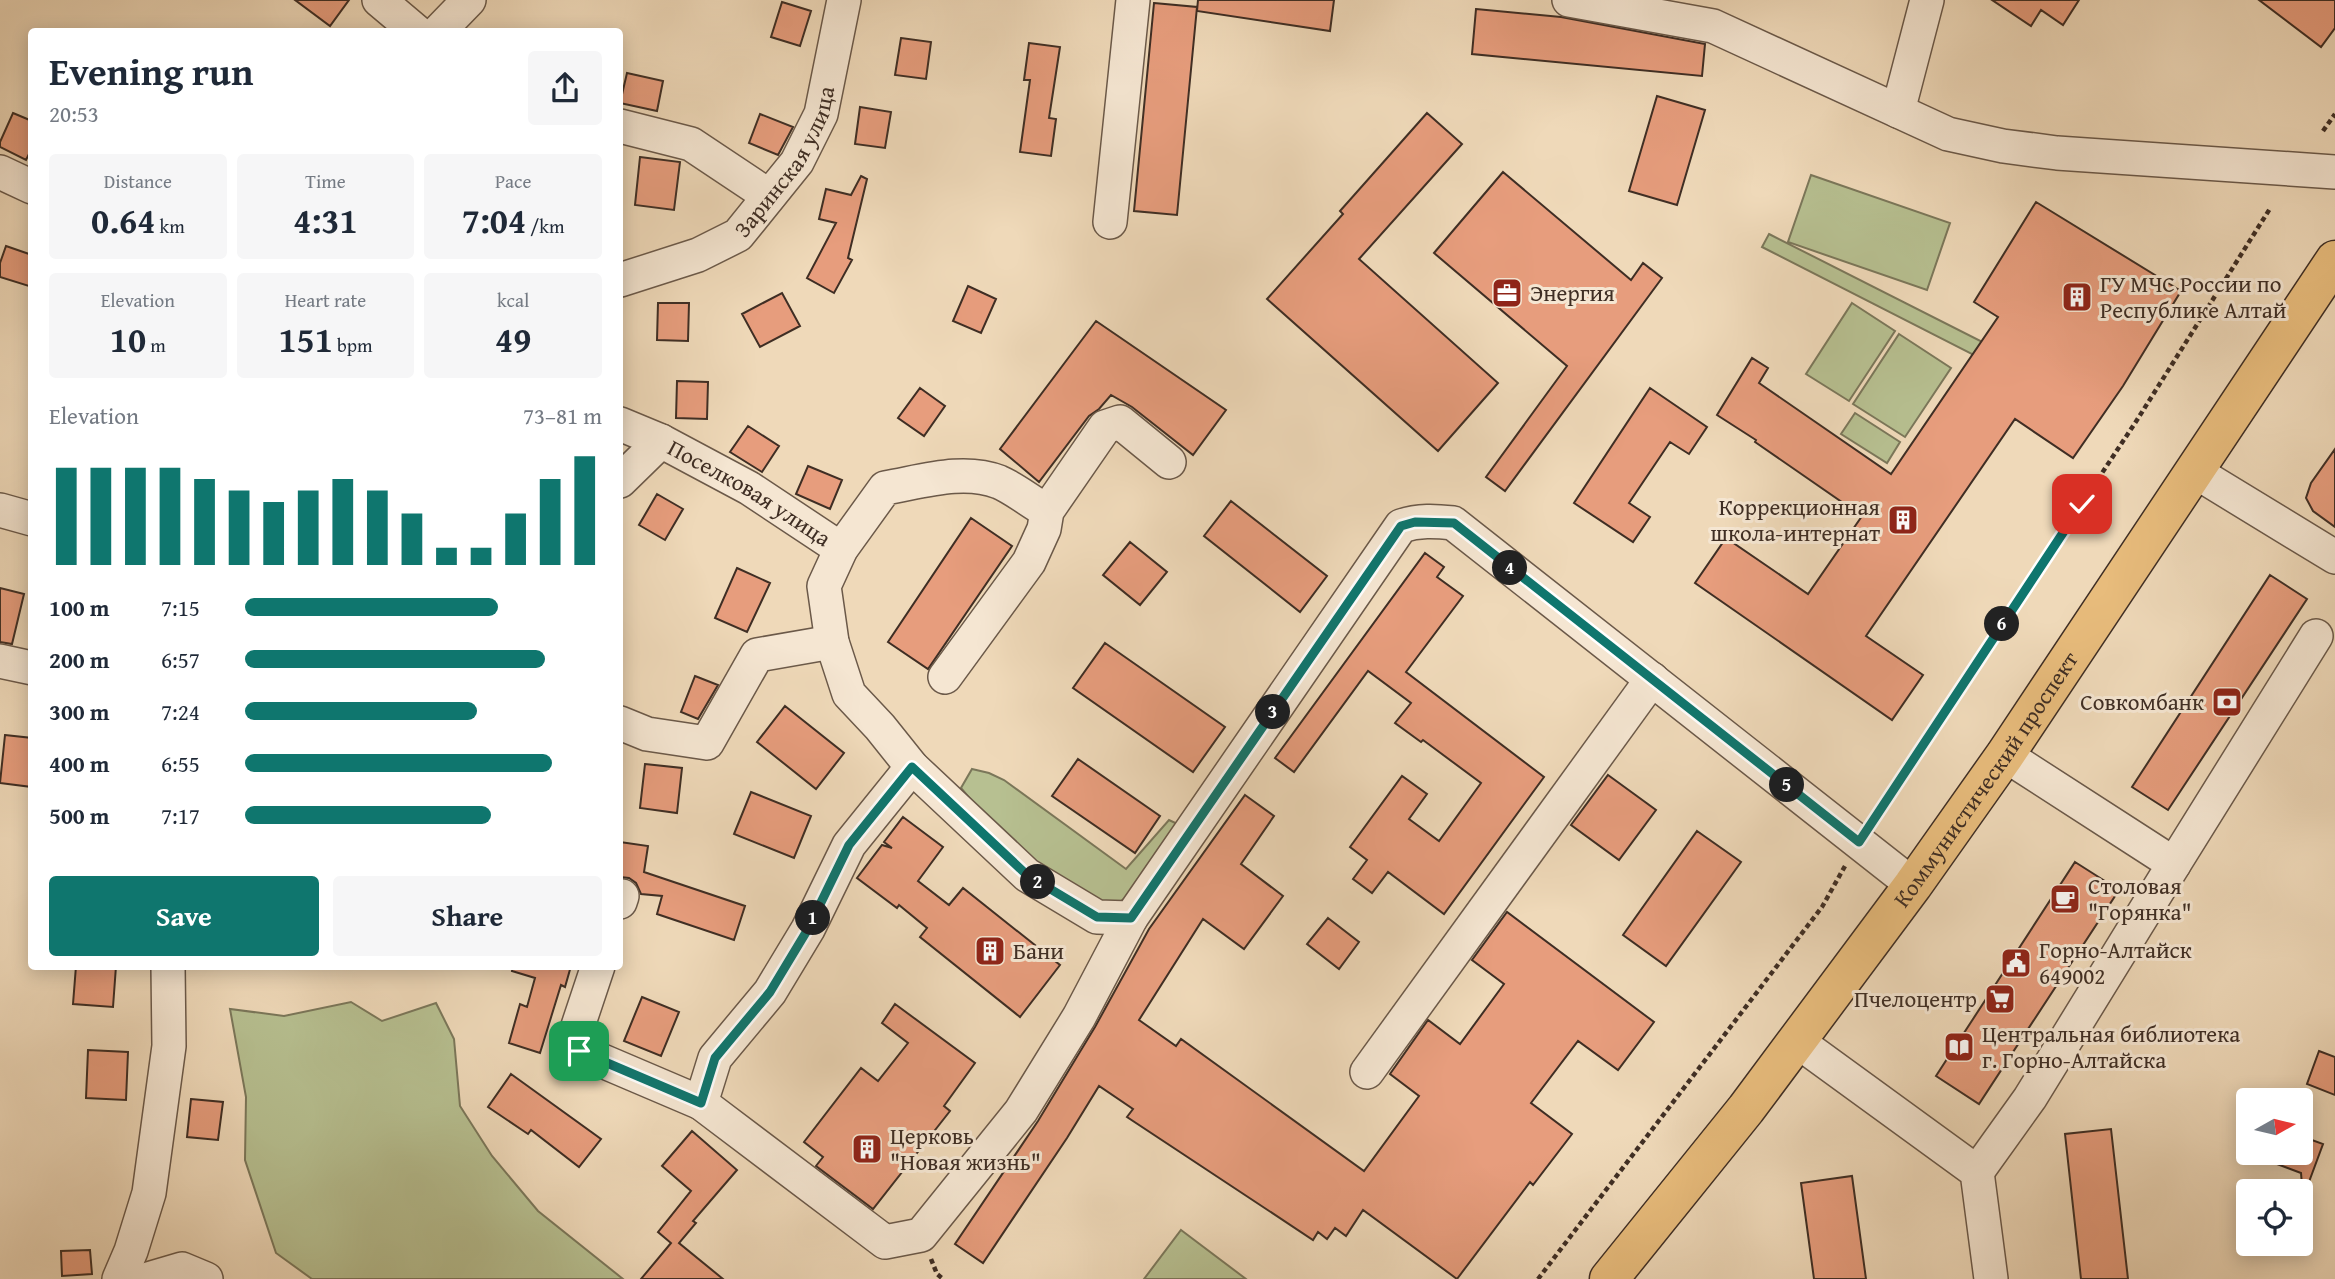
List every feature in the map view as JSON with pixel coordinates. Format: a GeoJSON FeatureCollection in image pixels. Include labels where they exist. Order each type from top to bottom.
{"type":"FeatureCollection","features":[{"type":"Feature","properties":{"kind":"main road","name":"Коммунистический проспект"},"geometry":{"type":"LineString","coordinates":[[1609,1279],[1746,1109],[1913,886],[2005,754],[2335,260]]}},
{"type":"Feature","properties":{"kind":"street"},"geometry":{"type":"LineString","coordinates":[[379,0],[412,28]]}},
{"type":"Feature","properties":{"kind":"street"},"geometry":{"type":"LineString","coordinates":[[442,28],[469,0]]}},
{"type":"Feature","properties":{"kind":"street","name":"Заринская улица"},"geometry":{"type":"LineString","coordinates":[[623,279],[698,255],[738,235],[797,162],[821,114],[844,0]]}},
{"type":"Feature","properties":{"kind":"street"},"geometry":{"type":"LineString","coordinates":[[1110,222],[1133,0]]}},
{"type":"Feature","properties":{"kind":"street"},"geometry":{"type":"LineString","coordinates":[[1569,0],[1713,26],[1948,134],[2003,146],[2057,153],[2335,172]]}},
{"type":"Feature","properties":{"kind":"street"},"geometry":{"type":"LineString","coordinates":[[1898,111],[1927,0]]}},
{"type":"Feature","properties":{"kind":"street"},"geometry":{"type":"LineString","coordinates":[[623,127],[691,144],[769,195]]}},
{"type":"Feature","properties":{"kind":"street"},"geometry":{"type":"LineString","coordinates":[[0,172],[28,185]]}},
{"type":"Feature","properties":{"kind":"street"},"geometry":{"type":"LineString","coordinates":[[946,677],[1028,562],[1044,528],[1047,511],[1105,427],[1119,422],[1169,462]]}},
{"type":"Feature","properties":{"kind":"street","name":"Поселковая улица"},"geometry":{"type":"LineString","coordinates":[[623,425],[661,441],[749,488],[841,549],[824,586],[832,642],[849,694],[912,767],[1027,875],[1097,917],[1131,918]]}},
{"type":"Feature","properties":{"kind":"street"},"geometry":{"type":"LineString","coordinates":[[623,478],[661,441]]}},
{"type":"Feature","properties":{"kind":"street"},"geometry":{"type":"LineString","coordinates":[[2194,471],[2335,557]]}},
{"type":"Feature","properties":{"kind":"street"},"geometry":{"type":"LineString","coordinates":[[841,549],[885,488],[946,477],[976,477],[1000,482],[1047,511]]}},
{"type":"Feature","properties":{"kind":"street"},"geometry":{"type":"LineString","coordinates":[[0,510],[28,518]]}},
{"type":"Feature","properties":{"kind":"street"},"geometry":{"type":"LineString","coordinates":[[597,970],[575,1035],[579,1051],[701,1103],[885,1242],[921,1235],[1021,1111],[1079,1017],[1131,918],[1401,526],[1415,522],[1454,523],[1913,886]]}},
{"type":"Feature","properties":{"kind":"street"},"geometry":{"type":"LineString","coordinates":[[1991,1279],[1977,1172],[2030,1098],[2316,636]]}},
{"type":"Feature","properties":{"kind":"street"},"geometry":{"type":"LineString","coordinates":[[623,724],[647,734],[706,743],[757,655],[832,642]]}},
{"type":"Feature","properties":{"kind":"street"},"geometry":{"type":"LineString","coordinates":[[0,662],[28,667]]}},
{"type":"Feature","properties":{"kind":"street"},"geometry":{"type":"LineString","coordinates":[[1367,1072],[1652,679]]}},
{"type":"Feature","properties":{"kind":"street"},"geometry":{"type":"LineString","coordinates":[[2005,754],[2174,864]]}},
{"type":"Feature","properties":{"kind":"street"},"geometry":{"type":"LineString","coordinates":[[701,1103],[715,1058],[770,992],[808,929],[849,845],[912,767]]}},
{"type":"Feature","properties":{"kind":"street"},"geometry":{"type":"LineString","coordinates":[[119,1279],[149,1194],[169,1046],[168,970]]}},
{"type":"Feature","properties":{"kind":"street"},"geometry":{"type":"LineString","coordinates":[[1797,1041],[1977,1172]]}},
{"type":"Feature","properties":{"kind":"street"},"geometry":{"type":"LineString","coordinates":[[148,1279],[183,1269],[206,1279]]}},
{"type":"Feature","properties":{"kind":"path"},"geometry":{"type":"LineString","coordinates":[[2323,131],[2335,114]]}},
{"type":"Feature","properties":{"kind":"path"},"geometry":{"type":"LineString","coordinates":[[1538,1279],[1822,907],[1859,842],[2137,419],[2272,207]]}},
{"type":"Feature","properties":{"kind":"green space"},"geometry":{"type":"Polygon","coordinates":[[[1811,175],[1950,223],[1927,290],[1788,242],[1811,175]]]}},
{"type":"Feature","properties":{"kind":"green space"},"geometry":{"type":"Polygon","coordinates":[[[1769,234],[2016,359],[2009,373],[1762,247],[1769,234]]]}},
{"type":"Feature","properties":{"kind":"green space"},"geometry":{"type":"Polygon","coordinates":[[[1852,303],[1895,331],[1849,401],[1806,374],[1852,303]]]}},
{"type":"Feature","properties":{"kind":"green space"},"geometry":{"type":"Polygon","coordinates":[[[1899,334],[1951,368],[1905,437],[1853,404],[1899,334]]]}},
{"type":"Feature","properties":{"kind":"green space"},"geometry":{"type":"Polygon","coordinates":[[[1855,413],[1900,442],[1887,463],[1841,434],[1855,413]]]}},
{"type":"Feature","properties":{"kind":"green space"},"geometry":{"type":"Polygon","coordinates":[[[972,769],[1004,780],[1126,869],[1169,820],[1184,827],[1150,880],[1114,906],[1061,883],[1002,837],[961,788],[972,769]]]}},
{"type":"Feature","properties":{"kind":"green space"},"geometry":{"type":"Polygon","coordinates":[[[351,1002],[382,1021],[436,1003],[454,1039],[460,1106],[492,1156],[538,1211],[623,1279],[312,1279],[276,1253],[245,1160],[246,1097],[230,1009],[284,1016],[351,1002]]]}},
{"type":"Feature","properties":{"kind":"green space"},"geometry":{"type":"Polygon","coordinates":[[[1181,1230],[1246,1279],[1144,1279],[1181,1230]]]}},
{"type":"Feature","properties":{"kind":"building"},"geometry":{"type":"Polygon","coordinates":[[[295,0],[349,0],[330,26],[295,0]]]}},
{"type":"Feature","properties":{"kind":"building"},"geometry":{"type":"Polygon","coordinates":[[[1198,0],[1334,0],[1330,31],[1197,11],[1198,0]]]}},
{"type":"Feature","properties":{"kind":"building"},"geometry":{"type":"Polygon","coordinates":[[[1992,0],[2079,0],[2063,25],[2041,10],[2031,26],[1992,0]]]}},
{"type":"Feature","properties":{"kind":"building"},"geometry":{"type":"Polygon","coordinates":[[[2259,0],[2335,0],[2335,28],[2321,47],[2259,0]]]}},
{"type":"Feature","properties":{"kind":"building"},"geometry":{"type":"Polygon","coordinates":[[[782,2],[811,11],[800,46],[771,37],[782,2]]]}},
{"type":"Feature","properties":{"kind":"building"},"geometry":{"type":"Polygon","coordinates":[[[1154,3],[1197,7],[1177,215],[1134,211],[1154,3]]]}},
{"type":"Feature","properties":{"kind":"building"},"geometry":{"type":"Polygon","coordinates":[[[1476,9],[1561,17],[1705,44],[1702,76],[1472,54],[1476,9]]]}},
{"type":"Feature","properties":{"kind":"building"},"geometry":{"type":"Polygon","coordinates":[[[901,38],[931,42],[926,79],[895,75],[901,38]]]}},
{"type":"Feature","properties":{"kind":"building"},"geometry":{"type":"Polygon","coordinates":[[[1029,43],[1060,47],[1049,118],[1056,119],[1051,156],[1020,152],[1030,80],[1024,80],[1029,43]]]}},
{"type":"Feature","properties":{"kind":"building"},"geometry":{"type":"Polygon","coordinates":[[[627,73],[663,81],[657,111],[623,104],[627,73]]]}},
{"type":"Feature","properties":{"kind":"building"},"geometry":{"type":"Polygon","coordinates":[[[1657,96],[1705,110],[1677,205],[1629,191],[1657,96]]]}},
{"type":"Feature","properties":{"kind":"building"},"geometry":{"type":"Polygon","coordinates":[[[860,107],[891,112],[885,148],[855,144],[860,107]]]}},
{"type":"Feature","properties":{"kind":"building"},"geometry":{"type":"Polygon","coordinates":[[[13,113],[28,119],[26,160],[0,147],[13,113]]]}},
{"type":"Feature","properties":{"kind":"building"},"geometry":{"type":"Polygon","coordinates":[[[1427,113],[1462,144],[1359,259],[1498,383],[1438,451],[1267,299],[1343,214],[1340,211],[1427,113]]]}},
{"type":"Feature","properties":{"kind":"building"},"geometry":{"type":"Polygon","coordinates":[[[760,114],[793,127],[778,155],[749,143],[760,114]]]}},
{"type":"Feature","properties":{"kind":"building"},"geometry":{"type":"Polygon","coordinates":[[[640,157],[680,162],[674,210],[635,205],[640,157]]]}},
{"type":"Feature","properties":{"kind":"building"},"geometry":{"type":"Polygon","coordinates":[[[1503,172],[1631,280],[1643,263],[1662,278],[1505,491],[1486,477],[1567,366],[1434,253],[1503,172]]]}},
{"type":"Feature","properties":{"kind":"building"},"geometry":{"type":"Polygon","coordinates":[[[861,176],[867,179],[848,258],[852,260],[834,293],[807,278],[836,223],[819,219],[826,189],[851,195],[861,176]]]}},
{"type":"Feature","properties":{"kind":"building"},"geometry":{"type":"Polygon","coordinates":[[[2036,202],[2181,291],[2123,386],[2073,458],[2015,419],[1866,636],[1923,675],[1892,720],[1695,583],[1726,538],[1808,594],[1862,516],[1717,415],[1752,358],[1768,368],[1759,383],[1891,474],[1998,317],[1974,302],[2036,202]]]}},
{"type":"Feature","properties":{"kind":"building"},"geometry":{"type":"Polygon","coordinates":[[[6,246],[28,254],[28,286],[0,277],[0,263],[6,246]]]}},
{"type":"Feature","properties":{"kind":"building"},"geometry":{"type":"Polygon","coordinates":[[[968,286],[996,299],[981,333],[953,321],[968,286]]]}},
{"type":"Feature","properties":{"kind":"building"},"geometry":{"type":"Polygon","coordinates":[[[782,293],[800,326],[760,347],[742,314],[782,293]]]}},
{"type":"Feature","properties":{"kind":"building"},"geometry":{"type":"Polygon","coordinates":[[[658,303],[689,303],[688,341],[657,340],[658,303]]]}},
{"type":"Feature","properties":{"kind":"building"},"geometry":{"type":"Polygon","coordinates":[[[1096,321],[1226,410],[1193,455],[1132,407],[1111,395],[1089,416],[1039,482],[1000,449],[1096,321]]]}},
{"type":"Feature","properties":{"kind":"building"},"geometry":{"type":"Polygon","coordinates":[[[677,381],[708,382],[707,419],[676,418],[677,381]]]}},
{"type":"Feature","properties":{"kind":"building"},"geometry":{"type":"Polygon","coordinates":[[[920,388],[945,406],[924,436],[898,418],[920,388]]]}},
{"type":"Feature","properties":{"kind":"building"},"geometry":{"type":"Polygon","coordinates":[[[1650,388],[1707,427],[1689,454],[1670,442],[1629,503],[1650,517],[1633,542],[1574,503],[1650,388]]]}},
{"type":"Feature","properties":{"kind":"building"},"geometry":{"type":"Polygon","coordinates":[[[748,426],[779,446],[762,472],[730,452],[748,426]]]}},
{"type":"Feature","properties":{"kind":"building"},"geometry":{"type":"Polygon","coordinates":[[[2335,449],[2335,527],[2313,511],[2306,498],[2311,483],[2335,449]]]}},
{"type":"Feature","properties":{"kind":"building"},"geometry":{"type":"Polygon","coordinates":[[[808,466],[842,480],[830,509],[796,494],[808,466]]]}},
{"type":"Feature","properties":{"kind":"building"},"geometry":{"type":"Polygon","coordinates":[[[657,494],[683,509],[665,540],[639,525],[657,494]]]}},
{"type":"Feature","properties":{"kind":"building"},"geometry":{"type":"Polygon","coordinates":[[[1231,501],[1327,576],[1300,612],[1204,536],[1231,501]]]}},
{"type":"Feature","properties":{"kind":"building"},"geometry":{"type":"Polygon","coordinates":[[[971,518],[1012,546],[928,669],[888,642],[971,518]]]}},
{"type":"Feature","properties":{"kind":"building"},"geometry":{"type":"Polygon","coordinates":[[[1130,542],[1167,572],[1140,605],[1103,575],[1130,542]]]}},
{"type":"Feature","properties":{"kind":"building"},"geometry":{"type":"Polygon","coordinates":[[[1425,553],[1444,567],[1437,577],[1463,596],[1406,672],[1544,777],[1444,914],[1388,872],[1372,893],[1353,879],[1367,860],[1350,847],[1402,776],[1427,794],[1409,819],[1439,841],[1481,783],[1395,723],[1411,703],[1368,671],[1294,772],[1275,758],[1425,553]]]}},
{"type":"Feature","properties":{"kind":"building"},"geometry":{"type":"Polygon","coordinates":[[[737,568],[770,583],[747,632],[715,618],[737,568]]]}},
{"type":"Feature","properties":{"kind":"building"},"geometry":{"type":"Polygon","coordinates":[[[2270,575],[2307,599],[2168,810],[2132,787],[2270,575]]]}},
{"type":"Feature","properties":{"kind":"building"},"geometry":{"type":"Polygon","coordinates":[[[0,588],[24,594],[12,644],[0,642],[0,588]]]}},
{"type":"Feature","properties":{"kind":"building"},"geometry":{"type":"Polygon","coordinates":[[[1105,643],[1225,727],[1193,772],[1073,688],[1105,643]]]}},
{"type":"Feature","properties":{"kind":"building"},"geometry":{"type":"Polygon","coordinates":[[[695,676],[718,685],[698,719],[681,712],[695,676]]]}},
{"type":"Feature","properties":{"kind":"building"},"geometry":{"type":"Polygon","coordinates":[[[785,706],[844,753],[816,789],[757,742],[785,706]]]}},
{"type":"Feature","properties":{"kind":"building"},"geometry":{"type":"Polygon","coordinates":[[[5,735],[28,738],[28,786],[0,783],[5,735]]]}},
{"type":"Feature","properties":{"kind":"building"},"geometry":{"type":"Polygon","coordinates":[[[1078,759],[1160,816],[1135,853],[1052,796],[1078,759]]]}},
{"type":"Feature","properties":{"kind":"building"},"geometry":{"type":"Polygon","coordinates":[[[645,764],[682,768],[677,813],[640,808],[645,764]]]}},
{"type":"Feature","properties":{"kind":"building"},"geometry":{"type":"Polygon","coordinates":[[[1608,775],[1656,810],[1619,860],[1571,825],[1608,775]]]}},
{"type":"Feature","properties":{"kind":"building"},"geometry":{"type":"Polygon","coordinates":[[[751,792],[811,816],[794,858],[734,834],[751,792]]]}},
{"type":"Feature","properties":{"kind":"building"},"geometry":{"type":"Polygon","coordinates":[[[1245,795],[1274,816],[1241,864],[1283,896],[1244,949],[1203,919],[1139,1020],[1176,1046],[1181,1039],[1364,1171],[1419,1096],[1390,1074],[1428,1020],[1460,1044],[1504,984],[1472,960],[1507,912],[1654,1022],[1618,1070],[1578,1041],[1531,1103],[1572,1134],[1533,1185],[1530,1182],[1457,1279],[1363,1210],[1346,1236],[1335,1228],[1327,1239],[1318,1232],[1313,1240],[1127,1117],[1133,1109],[1099,1086],[983,1263],[955,1244],[1038,1121],[1095,1027],[1149,929],[1245,795]]]}},
{"type":"Feature","properties":{"kind":"building","name":"Бани"},"geometry":{"type":"Polygon","coordinates":[[[903,817],[943,847],[918,881],[949,905],[963,888],[1060,965],[1020,1017],[920,937],[927,928],[899,905],[897,908],[857,878],[882,845],[892,848],[884,842],[903,817]]]}},
{"type":"Feature","properties":{"kind":"building"},"geometry":{"type":"Polygon","coordinates":[[[1697,831],[1741,862],[1666,966],[1623,935],[1697,831]]]}},
{"type":"Feature","properties":{"kind":"building"},"geometry":{"type":"Polygon","coordinates":[[[623,842],[648,846],[644,872],[745,906],[734,940],[657,914],[662,896],[641,894],[636,883],[623,877],[623,842]]]}},
{"type":"Feature","properties":{"kind":"building"},"geometry":{"type":"Polygon","coordinates":[[[2075,862],[2119,890],[1979,1104],[1936,1076],[2075,862]]]}},
{"type":"Feature","properties":{"kind":"building"},"geometry":{"type":"Polygon","coordinates":[[[1328,918],[1359,942],[1339,969],[1307,944],[1328,918]]]}},
{"type":"Feature","properties":{"kind":"building"},"geometry":{"type":"Polygon","coordinates":[[[76,970],[116,970],[113,1007],[73,1004],[76,970]]]}},
{"type":"Feature","properties":{"kind":"building"},"geometry":{"type":"Polygon","coordinates":[[[570,970],[565,987],[561,985],[540,1053],[509,1043],[520,1004],[527,1007],[535,978],[512,971],[570,970]]]}},
{"type":"Feature","properties":{"kind":"building"},"geometry":{"type":"Polygon","coordinates":[[[642,997],[679,1012],[661,1056],[624,1041],[642,997]]]}},
{"type":"Feature","properties":{"kind":"building","name":"Церковь \"Новая жизнь\""},"geometry":{"type":"Polygon","coordinates":[[[895,1004],[975,1063],[944,1106],[950,1111],[873,1209],[816,1166],[823,1157],[804,1142],[861,1068],[878,1081],[908,1043],[882,1023],[895,1004]]]}},
{"type":"Feature","properties":{"kind":"building"},"geometry":{"type":"Polygon","coordinates":[[[88,1050],[128,1052],[126,1100],[86,1098],[88,1050]]]}},
{"type":"Feature","properties":{"kind":"building"},"geometry":{"type":"Polygon","coordinates":[[[2319,1051],[2335,1057],[2335,1095],[2307,1084],[2319,1051]]]}},
{"type":"Feature","properties":{"kind":"building"},"geometry":{"type":"Polygon","coordinates":[[[511,1074],[601,1139],[579,1167],[531,1130],[528,1134],[488,1107],[511,1074]]]}},
{"type":"Feature","properties":{"kind":"building"},"geometry":{"type":"Polygon","coordinates":[[[191,1099],[223,1102],[218,1140],[187,1137],[191,1099]]]}},
{"type":"Feature","properties":{"kind":"building"},"geometry":{"type":"Polygon","coordinates":[[[2111,1129],[2128,1279],[2081,1279],[2065,1134],[2111,1129]]]}},
{"type":"Feature","properties":{"kind":"building"},"geometry":{"type":"Polygon","coordinates":[[[692,1131],[737,1170],[693,1221],[696,1223],[679,1243],[723,1279],[641,1279],[671,1243],[658,1232],[691,1191],[662,1166],[692,1131]]]}},
{"type":"Feature","properties":{"kind":"building"},"geometry":{"type":"Polygon","coordinates":[[[2314,1141],[2323,1144],[2310,1179],[2301,1179],[2301,1173],[2282,1166],[2314,1166],[2314,1141]]]}},
{"type":"Feature","properties":{"kind":"building"},"geometry":{"type":"Polygon","coordinates":[[[1852,1176],[1866,1279],[1814,1279],[1801,1183],[1852,1176]]]}},
{"type":"Feature","properties":{"kind":"building"},"geometry":{"type":"Polygon","coordinates":[[[90,1250],[92,1274],[62,1276],[61,1251],[90,1250]]]}},
{"type":"Feature","properties":{"kind":"place","name":"Энергия"},"geometry":{"type":"Point","coordinates":[1507,293]}},
{"type":"Feature","properties":{"kind":"place","name":"ГУ МЧС России по Республике Алтай"},"geometry":{"type":"Point","coordinates":[2077,297]}},
{"type":"Feature","properties":{"kind":"place","name":"Коррекционная школа-интернат"},"geometry":{"type":"Point","coordinates":[1903,520]}},
{"type":"Feature","properties":{"kind":"place","name":"Совкомбанк"},"geometry":{"type":"Point","coordinates":[2227,702]}},
{"type":"Feature","properties":{"kind":"place","name":"Столовая \"Горянка\""},"geometry":{"type":"Point","coordinates":[2065,899]}},
{"type":"Feature","properties":{"kind":"place","name":"Бани"},"geometry":{"type":"Point","coordinates":[990,951]}},
{"type":"Feature","properties":{"kind":"place","name":"Горно-Алтайск 649002"},"geometry":{"type":"Point","coordinates":[2016,963]}},
{"type":"Feature","properties":{"kind":"place","name":"Пчелоцентр"},"geometry":{"type":"Point","coordinates":[2000,999]}},
{"type":"Feature","properties":{"kind":"place","name":"Центральная библиотека г. Горно-Алтайска"},"geometry":{"type":"Point","coordinates":[1959,1047]}},
{"type":"Feature","properties":{"kind":"place","name":"Церковь \"Новая жизнь\""},"geometry":{"type":"Point","coordinates":[867,1149]}},
{"type":"Feature","properties":{"kind":"route"},"geometry":{"type":"LineString","coordinates":[[579,1051],[701,1103],[715,1058],[770,992],[808,929],[849,845],[912,767],[1027,875],[1097,917],[1131,918],[1401,526],[1415,522],[1454,523],[1859,842],[2082,504]]}}]}
